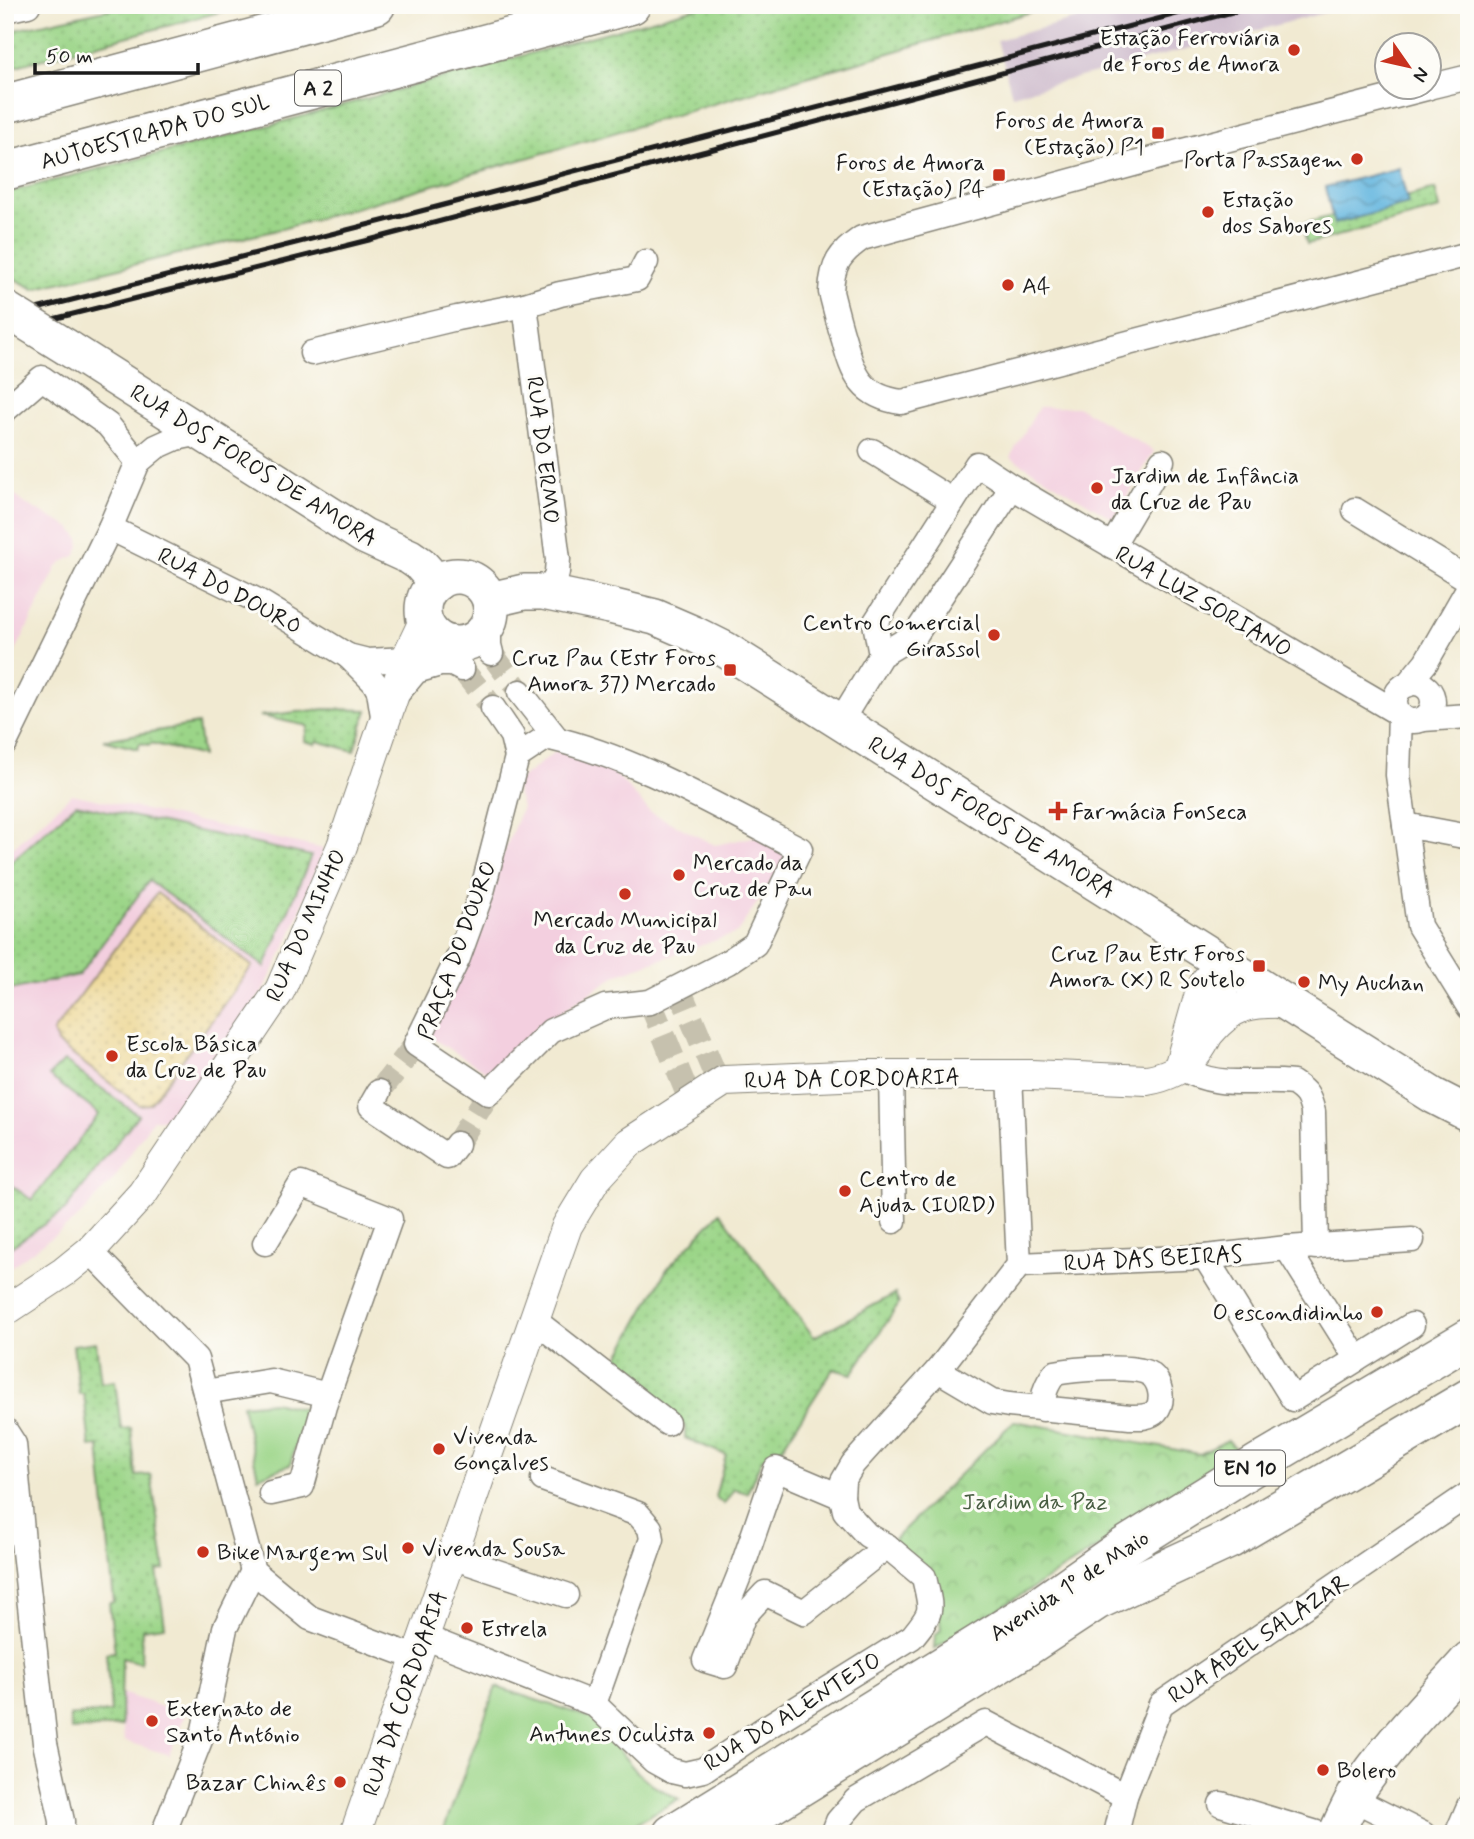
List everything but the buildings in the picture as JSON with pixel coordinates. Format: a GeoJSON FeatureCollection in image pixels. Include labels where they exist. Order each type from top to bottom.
{"type":"FeatureCollection","features":[{"type":"Feature","properties":{"kind":"main road"},"geometry":{"type":"LineString","coordinates":[[5,104],[376,5]]}},
{"type":"Feature","properties":{"kind":"main road","name":"AUTOESTRADA DO SUL"},"geometry":{"type":"LineString","coordinates":[[5,171],[631,5]]}},
{"type":"Feature","properties":{"kind":"main road","name":"RUA DOS FOROS DE AMORA"},"geometry":{"type":"LineString","coordinates":[[5,309],[364,536],[410,557],[437,583]]}},
{"type":"Feature","properties":{"kind":"main road"},"geometry":{"type":"LineString","coordinates":[[457,576],[478,583],[485,590],[490,625],[474,639],[463,643],[444,643],[424,607],[430,589],[446,578],[457,576]]}},
{"type":"Feature","properties":{"kind":"main road","name":"RUA DOS FOROS DE AMORA"},"geometry":{"type":"LineString","coordinates":[[490,625],[524,592],[551,594],[654,617],[692,633],[726,650],[1433,1096],[1469,1114]]}},
{"type":"Feature","properties":{"kind":"main road","name":"Avenida 1º de Maio"},"geometry":{"type":"LineString","coordinates":[[671,1834],[1041,1605],[1121,1549],[1259,1462],[1469,1338]]}},
{"type":"Feature","properties":{"kind":"main road","name":"EN 10"},"geometry":{"type":"LineString","coordinates":[[1041,1605],[1258,1482],[1469,1354]]}},
{"type":"Feature","properties":{"kind":"main road","name":"EN 10"},"geometry":{"type":"LineString","coordinates":[[1096,1601],[1137,1573],[1469,1378]]}},
{"type":"Feature","properties":{"kind":"main road","name":"Avenida 1º de Maio"},"geometry":{"type":"LineString","coordinates":[[724,1834],[1096,1601],[1230,1539],[1469,1398]]}},
{"type":"Feature","properties":{"kind":"main road"},"geometry":{"type":"LineString","coordinates":[[1336,1834],[1369,1774],[1469,1659]]}},
{"type":"Feature","properties":{"kind":"street"},"geometry":{"type":"LineString","coordinates":[[5,10],[28,5]]}},
{"type":"Feature","properties":{"kind":"street"},"geometry":{"type":"LineString","coordinates":[[1442,84],[1469,77]]}},
{"type":"Feature","properties":{"kind":"street"},"geometry":{"type":"LineString","coordinates":[[1372,101],[862,238],[846,249],[836,265],[831,281],[831,292],[851,366],[859,381],[874,394],[887,400],[902,402],[1469,254]]}},
{"type":"Feature","properties":{"kind":"street"},"geometry":{"type":"LineString","coordinates":[[312,354],[637,278],[646,262]]}},
{"type":"Feature","properties":{"kind":"street","name":"RUA DO ERMO"},"geometry":{"type":"LineString","coordinates":[[525,305],[558,559],[551,594]]}},
{"type":"Feature","properties":{"kind":"street"},"geometry":{"type":"LineString","coordinates":[[5,410],[42,378],[108,425],[138,462]]}},
{"type":"Feature","properties":{"kind":"street"},"geometry":{"type":"LineString","coordinates":[[5,743],[110,528],[138,462],[156,447],[176,438],[201,433]]}},
{"type":"Feature","properties":{"kind":"street"},"geometry":{"type":"LineString","coordinates":[[872,451],[953,501]]}},
{"type":"Feature","properties":{"kind":"street"},"geometry":{"type":"LineString","coordinates":[[1112,546],[1161,461]]}},
{"type":"Feature","properties":{"kind":"street","name":"RUA LUZ SORIANO"},"geometry":{"type":"LineString","coordinates":[[881,655],[875,623],[977,464],[1112,546],[1410,717]]}},
{"type":"Feature","properties":{"kind":"street"},"geometry":{"type":"LineString","coordinates":[[840,722],[881,655],[916,634],[1012,487]]}},
{"type":"Feature","properties":{"kind":"street"},"geometry":{"type":"LineString","coordinates":[[1355,510],[1469,580]]}},
{"type":"Feature","properties":{"kind":"street","name":"RUA DO DOURO"},"geometry":{"type":"LineString","coordinates":[[110,528],[258,601],[348,656]]}},
{"type":"Feature","properties":{"kind":"street"},"geometry":{"type":"LineString","coordinates":[[1410,717],[1431,711],[1432,706],[1422,690],[1426,662],[1469,587]]}},
{"type":"Feature","properties":{"kind":"street"},"geometry":{"type":"LineString","coordinates":[[348,656],[368,661],[411,665],[452,664],[444,643]]}},
{"type":"Feature","properties":{"kind":"street","name":"RUA DO MINHO"},"geometry":{"type":"LineString","coordinates":[[5,1311],[64,1272],[90,1251],[143,1194],[280,990],[342,846],[389,710],[411,665],[444,643]]}},
{"type":"Feature","properties":{"kind":"street"},"geometry":{"type":"LineString","coordinates":[[348,656],[374,682],[389,710]]}},
{"type":"Feature","properties":{"kind":"street"},"geometry":{"type":"LineString","coordinates":[[1469,708],[1422,690],[1398,692],[1396,697],[1396,708],[1410,717],[1469,716]]}},
{"type":"Feature","properties":{"kind":"street"},"geometry":{"type":"LineString","coordinates":[[520,692],[557,739]]}},
{"type":"Feature","properties":{"kind":"street"},"geometry":{"type":"LineString","coordinates":[[493,708],[512,736],[517,757],[547,737],[557,739]]}},
{"type":"Feature","properties":{"kind":"street"},"geometry":{"type":"LineString","coordinates":[[1410,717],[1398,775],[1419,926],[1469,1007]]}},
{"type":"Feature","properties":{"kind":"street","name":"PRAÇA DO DOURO"},"geometry":{"type":"LineString","coordinates":[[517,757],[477,906],[458,958],[416,1044],[489,1093],[551,1031],[605,1007],[650,1002],[728,962],[755,944],[800,849],[643,769],[572,742],[557,739]]}},
{"type":"Feature","properties":{"kind":"street"},"geometry":{"type":"LineString","coordinates":[[1405,825],[1469,837]]}},
{"type":"Feature","properties":{"kind":"street"},"geometry":{"type":"LineString","coordinates":[[1179,1068],[1203,1046],[1210,1032],[1224,988],[1222,963]]}},
{"type":"Feature","properties":{"kind":"street"},"geometry":{"type":"LineString","coordinates":[[1179,1068],[1201,990],[1222,963]]}},
{"type":"Feature","properties":{"kind":"street"},"geometry":{"type":"LineString","coordinates":[[1210,1032],[1220,1021],[1237,1010],[1259,1002],[1286,1003]]}},
{"type":"Feature","properties":{"kind":"street"},"geometry":{"type":"LineString","coordinates":[[1179,1068],[1196,1077],[1223,1083],[1293,1083],[1309,1097],[1313,1112],[1316,1247]]}},
{"type":"Feature","properties":{"kind":"street","name":"RUA DA CORDOARIA"},"geometry":{"type":"LineString","coordinates":[[355,1834],[567,1226],[595,1180],[629,1143],[724,1081],[864,1075],[1010,1075],[1147,1080],[1161,1078],[1179,1068]]}},
{"type":"Feature","properties":{"kind":"street"},"geometry":{"type":"LineString","coordinates":[[891,1075],[894,1221]]}},
{"type":"Feature","properties":{"kind":"street"},"geometry":{"type":"LineString","coordinates":[[887,1546],[804,1612],[765,1593],[743,1617],[725,1666],[705,1660],[741,1571],[776,1469],[842,1497],[842,1481],[853,1464],[938,1370],[1020,1265],[1010,1075]]}},
{"type":"Feature","properties":{"kind":"street"},"geometry":{"type":"LineString","coordinates":[[379,1093],[371,1106],[446,1157],[457,1144]]}},
{"type":"Feature","properties":{"kind":"street"},"geometry":{"type":"LineString","coordinates":[[265,1243],[301,1184],[390,1219],[328,1395],[302,1486],[271,1493]]}},
{"type":"Feature","properties":{"kind":"street","name":"RUA DAS BEIRAS"},"geometry":{"type":"LineString","coordinates":[[1020,1265],[1205,1257],[1287,1248],[1412,1240]]}},
{"type":"Feature","properties":{"kind":"street"},"geometry":{"type":"LineString","coordinates":[[1287,1248],[1357,1359]]}},
{"type":"Feature","properties":{"kind":"street"},"geometry":{"type":"LineString","coordinates":[[90,1251],[196,1359],[253,1571],[225,1628],[204,1730],[163,1834]]}},
{"type":"Feature","properties":{"kind":"street"},"geometry":{"type":"LineString","coordinates":[[1205,1257],[1293,1399],[1412,1325]]}},
{"type":"Feature","properties":{"kind":"street"},"geometry":{"type":"LineString","coordinates":[[534,1320],[667,1423]]}},
{"type":"Feature","properties":{"kind":"street"},"geometry":{"type":"LineString","coordinates":[[938,1370],[992,1402],[1043,1409]]}},
{"type":"Feature","properties":{"kind":"street"},"geometry":{"type":"LineString","coordinates":[[205,1392],[271,1381],[328,1395]]}},
{"type":"Feature","properties":{"kind":"street"},"geometry":{"type":"LineString","coordinates":[[5,1430],[14,1444],[45,1743],[62,1821],[62,1834]]}},
{"type":"Feature","properties":{"kind":"street"},"geometry":{"type":"LineString","coordinates":[[543,1479],[638,1514],[650,1528],[652,1539],[594,1704]]}},
{"type":"Feature","properties":{"kind":"street","name":"RUA ABEL SALAZAR"},"geometry":{"type":"LineString","coordinates":[[1116,1834],[1125,1796],[1161,1704],[1469,1494]]}},
{"type":"Feature","properties":{"kind":"street","name":"RUA DO ALENTEJO"},"geometry":{"type":"LineString","coordinates":[[253,1571],[310,1618],[420,1647],[594,1704],[654,1761],[672,1771],[685,1774],[703,1770],[764,1728],[914,1634],[928,1618],[930,1607],[925,1577],[887,1546],[867,1535],[845,1511],[842,1497]]}},
{"type":"Feature","properties":{"kind":"street"},"geometry":{"type":"LineString","coordinates":[[452,1556],[566,1595]]}},
{"type":"Feature","properties":{"kind":"street"},"geometry":{"type":"LineString","coordinates":[[834,1834],[838,1821],[856,1800],[986,1723],[1125,1796]]}},
{"type":"Feature","properties":{"kind":"street"},"geometry":{"type":"LineString","coordinates":[[1353,1799],[1423,1834]]}},
{"type":"Feature","properties":{"kind":"street"},"geometry":{"type":"LineString","coordinates":[[1221,1804],[1320,1834]]}},
{"type":"Feature","properties":{"kind":"street"},"geometry":{"type":"LineString","coordinates":[[1457,1834],[1469,1807]]}},
{"type":"Feature","properties":{"kind":"shaded area"},"geometry":{"type":"Polygon","coordinates":[[[1129,5],[1354,5],[1012,95],[997,40],[1129,5]]]}},
{"type":"Feature","properties":{"kind":"shaded area","name":"Jardim de Infância da Cruz de Pau"},"geometry":{"type":"Polygon","coordinates":[[[1039,407],[1079,407],[1154,451],[1114,519],[1010,457],[1039,407]]]}},
{"type":"Feature","properties":{"kind":"shaded area"},"geometry":{"type":"Polygon","coordinates":[[[5,480],[9,489],[22,502],[71,528],[79,538],[80,547],[75,556],[57,567],[5,673],[5,480]]]}},
{"type":"Feature","properties":{"kind":"shaded area","name":"Mercado Municipal da Cruz de Pau"},"geometry":{"type":"Polygon","coordinates":[[[556,751],[607,764],[650,812],[715,845],[758,836],[789,855],[737,933],[618,974],[532,1032],[492,1075],[430,1037],[522,807],[514,784],[556,751]]]}},
{"type":"Feature","properties":{"kind":"shaded area","name":"Escola Básica da Cruz de Pau"},"geometry":{"type":"Polygon","coordinates":[[[72,794],[324,849],[290,937],[262,993],[173,1120],[153,1119],[114,1179],[76,1220],[5,1271],[5,855],[72,794]]]}},
{"type":"Feature","properties":{"kind":"shaded area","name":"Externato de Santo António"},"geometry":{"type":"Polygon","coordinates":[[[122,1693],[185,1715],[169,1755],[124,1741],[120,1704],[122,1693]]]}},
{"type":"Feature","properties":{"kind":"green space"},"geometry":{"type":"Polygon","coordinates":[[[128,5],[246,5],[5,69],[5,32],[128,5]]]}},
{"type":"Feature","properties":{"kind":"green space"},"geometry":{"type":"Polygon","coordinates":[[[706,5],[1055,5],[285,228],[34,289],[5,274],[5,193],[267,126],[706,5]]]}},
{"type":"Feature","properties":{"kind":"green space"},"geometry":{"type":"Polygon","coordinates":[[[1435,189],[1440,209],[1307,244],[1302,224],[1332,216],[1334,223],[1408,204],[1406,197],[1435,189]]]}},
{"type":"Feature","properties":{"kind":"green space"},"geometry":{"type":"Polygon","coordinates":[[[325,709],[367,710],[354,751],[317,741],[316,744],[304,741],[308,726],[260,716],[325,709]]]}},
{"type":"Feature","properties":{"kind":"green space"},"geometry":{"type":"Polygon","coordinates":[[[198,724],[202,756],[151,743],[140,743],[138,749],[103,740],[198,724]]]}},
{"type":"Feature","properties":{"kind":"green space"},"geometry":{"type":"Polygon","coordinates":[[[76,804],[311,856],[265,967],[149,881],[79,975],[5,991],[5,867],[76,804]]]}},
{"type":"Feature","properties":{"kind":"green space"},"geometry":{"type":"Polygon","coordinates":[[[64,1061],[138,1115],[65,1210],[5,1251],[5,1181],[32,1200],[99,1114],[49,1076],[64,1061]]]}},
{"type":"Feature","properties":{"kind":"green space"},"geometry":{"type":"Polygon","coordinates":[[[720,1212],[814,1337],[895,1294],[899,1304],[852,1374],[833,1369],[782,1448],[762,1459],[747,1493],[734,1489],[724,1504],[715,1497],[726,1455],[685,1438],[685,1426],[614,1365],[667,1269],[720,1212]]]}},
{"type":"Feature","properties":{"kind":"green space"},"geometry":{"type":"Polygon","coordinates":[[[96,1342],[101,1383],[115,1381],[121,1429],[131,1428],[136,1476],[151,1475],[165,1570],[157,1571],[165,1626],[142,1629],[141,1663],[122,1658],[122,1726],[71,1730],[70,1716],[111,1712],[106,1653],[115,1652],[109,1603],[114,1602],[99,1446],[90,1447],[84,1394],[79,1394],[73,1345],[96,1342]]]}},
{"type":"Feature","properties":{"kind":"green space"},"geometry":{"type":"Polygon","coordinates":[[[273,1402],[306,1410],[290,1465],[258,1477],[242,1405],[273,1402]]]}},
{"type":"Feature","properties":{"kind":"green space","name":"Jardim da Paz"},"geometry":{"type":"Polygon","coordinates":[[[1014,1421],[1200,1454],[1228,1440],[1243,1458],[934,1649],[935,1636],[941,1629],[939,1614],[887,1546],[1014,1421]]]}},
{"type":"Feature","properties":{"kind":"green space"},"geometry":{"type":"Polygon","coordinates":[[[496,1687],[598,1720],[636,1771],[654,1786],[679,1799],[616,1834],[442,1834],[496,1687]]]}},
{"type":"Feature","properties":{"kind":"sand"},"geometry":{"type":"Polygon","coordinates":[[[157,893],[252,966],[150,1104],[139,1105],[57,1043],[53,1032],[157,893]]]}},
{"type":"Feature","properties":{"kind":"water"},"geometry":{"type":"Polygon","coordinates":[[[1399,168],[1408,204],[1334,224],[1325,187],[1399,168]]]}},
{"type":"Feature","properties":{"kind":"tunnel"},"geometry":{"type":"LineString","coordinates":[[491,653],[520,692]]}},
{"type":"Feature","properties":{"kind":"tunnel"},"geometry":{"type":"LineString","coordinates":[[462,669],[493,708]]}},
{"type":"Feature","properties":{"kind":"tunnel"},"geometry":{"type":"LineString","coordinates":[[681,986],[680,991],[719,1084]]}},
{"type":"Feature","properties":{"kind":"tunnel"},"geometry":{"type":"LineString","coordinates":[[650,1002],[691,1102]]}},
{"type":"Feature","properties":{"kind":"tunnel"},"geometry":{"type":"LineString","coordinates":[[379,1092],[416,1044]]}},
{"type":"Feature","properties":{"kind":"tunnel"},"geometry":{"type":"LineString","coordinates":[[457,1144],[489,1093]]}},
{"type":"Feature","properties":{"kind":"railway"},"geometry":{"type":"LineString","coordinates":[[5,317],[1211,5]]}},
{"type":"Feature","properties":{"kind":"railway"},"geometry":{"type":"LineString","coordinates":[[5,331],[369,240],[1259,5]]}},
{"type":"Feature","properties":{"kind":"place","name":"Estação Ferroviária de Foros de Amora"},"geometry":{"type":"Point","coordinates":[1294,50]}},
{"type":"Feature","properties":{"kind":"place","name":"Foros de Amora (Estação) P1"},"geometry":{"type":"Point","coordinates":[1158,133]}},
{"type":"Feature","properties":{"kind":"place","name":"Porta Passagem"},"geometry":{"type":"Point","coordinates":[1357,159]}},
{"type":"Feature","properties":{"kind":"place","name":"Foros de Amora (Estação) P4"},"geometry":{"type":"Point","coordinates":[999,175]}},
{"type":"Feature","properties":{"kind":"place","name":"Estação dos Sabores"},"geometry":{"type":"Point","coordinates":[1208,212]}},
{"type":"Feature","properties":{"kind":"place","name":"A4"},"geometry":{"type":"Point","coordinates":[1008,285]}},
{"type":"Feature","properties":{"kind":"place","name":"Jardim de Infância da Cruz de Pau"},"geometry":{"type":"Point","coordinates":[1097,488]}},
{"type":"Feature","properties":{"kind":"place","name":"Centro Comercial Girassol"},"geometry":{"type":"Point","coordinates":[994,635]}},
{"type":"Feature","properties":{"kind":"place","name":"Cruz Pau (Estr Foros Amora 37) Mercado"},"geometry":{"type":"Point","coordinates":[730,670]}},
{"type":"Feature","properties":{"kind":"place","name":"Farmácia Fonseca"},"geometry":{"type":"Point","coordinates":[1058,811]}},
{"type":"Feature","properties":{"kind":"place","name":"Mercado da Cruz de Pau"},"geometry":{"type":"Point","coordinates":[679,875]}},
{"type":"Feature","properties":{"kind":"place","name":"Mercado Municipal da Cruz de Pau"},"geometry":{"type":"Point","coordinates":[625,894]}},
{"type":"Feature","properties":{"kind":"place","name":"Cruz Pau Estr Foros Amora (X) R Soutelo"},"geometry":{"type":"Point","coordinates":[1259,966]}},
{"type":"Feature","properties":{"kind":"place","name":"My Auchan"},"geometry":{"type":"Point","coordinates":[1304,982]}},
{"type":"Feature","properties":{"kind":"place","name":"Escola Básica da Cruz de Pau"},"geometry":{"type":"Point","coordinates":[112,1056]}},
{"type":"Feature","properties":{"kind":"place","name":"Centro de Ajuda (IURD)"},"geometry":{"type":"Point","coordinates":[845,1191]}},
{"type":"Feature","properties":{"kind":"place","name":"O escondidinho"},"geometry":{"type":"Point","coordinates":[1377,1312]}},
{"type":"Feature","properties":{"kind":"place","name":"Vivenda Gonçalves"},"geometry":{"type":"Point","coordinates":[439,1449]}},
{"type":"Feature","properties":{"kind":"place","name":"Vivenda Sousa"},"geometry":{"type":"Point","coordinates":[408,1548]}},
{"type":"Feature","properties":{"kind":"place","name":"Bike Margem Sul"},"geometry":{"type":"Point","coordinates":[203,1552]}},
{"type":"Feature","properties":{"kind":"place","name":"Estrela"},"geometry":{"type":"Point","coordinates":[467,1628]}},
{"type":"Feature","properties":{"kind":"place","name":"Externato de Santo António"},"geometry":{"type":"Point","coordinates":[152,1721]}},
{"type":"Feature","properties":{"kind":"place","name":"Antunes Oculista"},"geometry":{"type":"Point","coordinates":[709,1733]}},
{"type":"Feature","properties":{"kind":"place","name":"Bolero"},"geometry":{"type":"Point","coordinates":[1323,1770]}},
{"type":"Feature","properties":{"kind":"place","name":"Bazar Chinês"},"geometry":{"type":"Point","coordinates":[340,1782]}}]}
